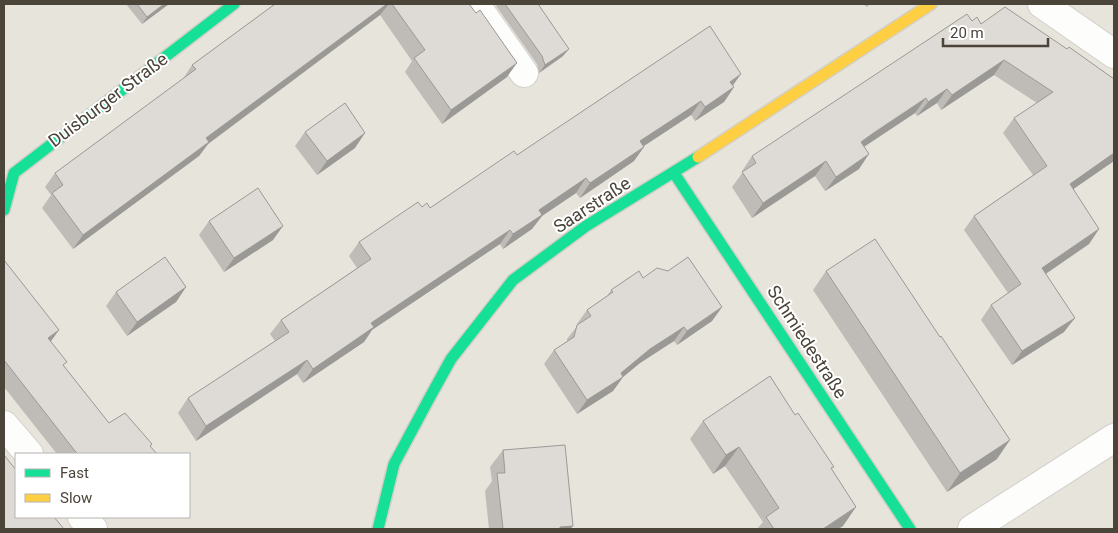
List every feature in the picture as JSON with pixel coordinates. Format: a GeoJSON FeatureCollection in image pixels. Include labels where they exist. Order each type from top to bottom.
{"type":"FeatureCollection","features":[{"type":"Feature","properties":{"kind":"street","name":"Duisburger Straße"},"geometry":{"type":"LineString","coordinates":[[4,210],[14,173],[234,4]]}},
{"type":"Feature","properties":{"kind":"street"},"geometry":{"type":"LineString","coordinates":[[475,4],[524,73]]}},
{"type":"Feature","properties":{"kind":"street","name":"Saarstraße"},"geometry":{"type":"LineString","coordinates":[[378,529],[394,464],[451,359],[492,305],[514,280],[586,226],[674,173],[931,4]]}},
{"type":"Feature","properties":{"kind":"street"},"geometry":{"type":"LineString","coordinates":[[1042,4],[1114,54]]}},
{"type":"Feature","properties":{"kind":"street","name":"Schmiedestraße"},"geometry":{"type":"LineString","coordinates":[[674,173],[910,529]]}},
{"type":"Feature","properties":{"kind":"street"},"geometry":{"type":"LineString","coordinates":[[4,425],[28,453]]}},
{"type":"Feature","properties":{"kind":"street"},"geometry":{"type":"LineString","coordinates":[[972,529],[1114,438]]}},
{"type":"Feature","properties":{"kind":"street"},"geometry":{"type":"LineString","coordinates":[[83,518],[93,529]]}},
{"type":"Feature","properties":{"kind":"shaded area"},"geometry":{"type":"Polygon","coordinates":[[[4,4],[1114,4],[1114,529],[4,529],[4,4]]]}},
{"type":"Feature","properties":{"kind":"building"},"geometry":{"type":"Polygon","coordinates":[[[137,4],[164,4],[147,17],[137,4]]]}},
{"type":"Feature","properties":{"kind":"building"},"geometry":{"type":"Polygon","coordinates":[[[275,4],[387,4],[206,138],[209,142],[83,235],[52,193],[63,185],[55,173],[196,69],[192,65],[275,4]]]}},
{"type":"Feature","properties":{"kind":"building"},"geometry":{"type":"Polygon","coordinates":[[[392,4],[469,4],[476,13],[480,10],[517,63],[451,110],[414,58],[425,50],[392,4]]]}},
{"type":"Feature","properties":{"kind":"building"},"geometry":{"type":"Polygon","coordinates":[[[505,4],[538,4],[569,49],[545,65],[542,56],[505,4]]]}},
{"type":"Feature","properties":{"kind":"building"},"geometry":{"type":"Polygon","coordinates":[[[1005,7],[1067,49],[1069,47],[1114,79],[1114,153],[1070,184],[1099,229],[1042,268],[1075,318],[1022,351],[991,305],[1021,284],[974,216],[1047,166],[1014,118],[1053,92],[1004,60],[952,95],[947,89],[928,102],[926,98],[872,134],[861,142],[869,154],[836,177],[826,161],[763,203],[742,172],[756,163],[752,156],[967,14],[972,21],[977,17],[981,24],[1005,7]]]}},
{"type":"Feature","properties":{"kind":"building"},"geometry":{"type":"Polygon","coordinates":[[[710,26],[741,74],[730,82],[734,87],[705,107],[701,101],[640,141],[644,147],[590,183],[586,178],[539,210],[542,215],[513,234],[510,230],[371,323],[374,327],[313,369],[307,360],[206,426],[188,398],[289,332],[281,320],[371,259],[359,242],[418,202],[422,207],[427,203],[430,208],[514,151],[517,155],[710,26]]]}},
{"type":"Feature","properties":{"kind":"building"},"geometry":{"type":"Polygon","coordinates":[[[345,103],[365,133],[327,161],[305,132],[345,103]]]}},
{"type":"Feature","properties":{"kind":"building"},"geometry":{"type":"Polygon","coordinates":[[[258,188],[283,226],[234,258],[209,221],[258,188]]]}},
{"type":"Feature","properties":{"kind":"building"},"geometry":{"type":"Polygon","coordinates":[[[875,239],[1010,440],[960,473],[826,271],[875,239]]]}},
{"type":"Feature","properties":{"kind":"building"},"geometry":{"type":"Polygon","coordinates":[[[165,257],[186,287],[137,322],[116,292],[165,257]]]}},
{"type":"Feature","properties":{"kind":"building"},"geometry":{"type":"Polygon","coordinates":[[[688,257],[722,307],[687,331],[684,327],[650,349],[621,373],[623,377],[587,400],[554,350],[574,337],[577,325],[591,316],[587,310],[613,292],[611,290],[639,271],[643,278],[657,268],[668,271],[688,257]]]}},
{"type":"Feature","properties":{"kind":"building"},"geometry":{"type":"Polygon","coordinates":[[[4,260],[59,330],[48,338],[67,362],[63,365],[109,423],[125,413],[152,444],[150,446],[156,453],[77,453],[4,360],[4,260]]]}},
{"type":"Feature","properties":{"kind":"building"},"geometry":{"type":"Polygon","coordinates":[[[770,376],[795,415],[798,413],[834,467],[831,468],[856,507],[823,529],[774,529],[766,517],[779,508],[739,447],[726,455],[703,421],[770,376]]]}},
{"type":"Feature","properties":{"kind":"building"},"geometry":{"type":"Polygon","coordinates":[[[565,445],[573,526],[560,527],[560,529],[503,529],[497,473],[505,473],[503,450],[565,445]]]}},
{"type":"Feature","properties":{"kind":"building"},"geometry":{"type":"Polygon","coordinates":[[[4,455],[15,469],[15,518],[55,518],[64,529],[4,529],[4,455]]]}},
{"type":"Feature","properties":{"kind":"traffic: fast"},"geometry":{"type":"LineString","coordinates":[[4,210],[14,173],[234,4]]}},
{"type":"Feature","properties":{"kind":"traffic: fast"},"geometry":{"type":"LineString","coordinates":[[378,529],[394,464],[430,397],[451,359],[513,280],[586,226],[698,157]]}},
{"type":"Feature","properties":{"kind":"traffic: fast"},"geometry":{"type":"LineString","coordinates":[[674,173],[910,529]]}},
{"type":"Feature","properties":{"kind":"traffic: slow"},"geometry":{"type":"LineString","coordinates":[[698,157],[931,4]]}}]}
